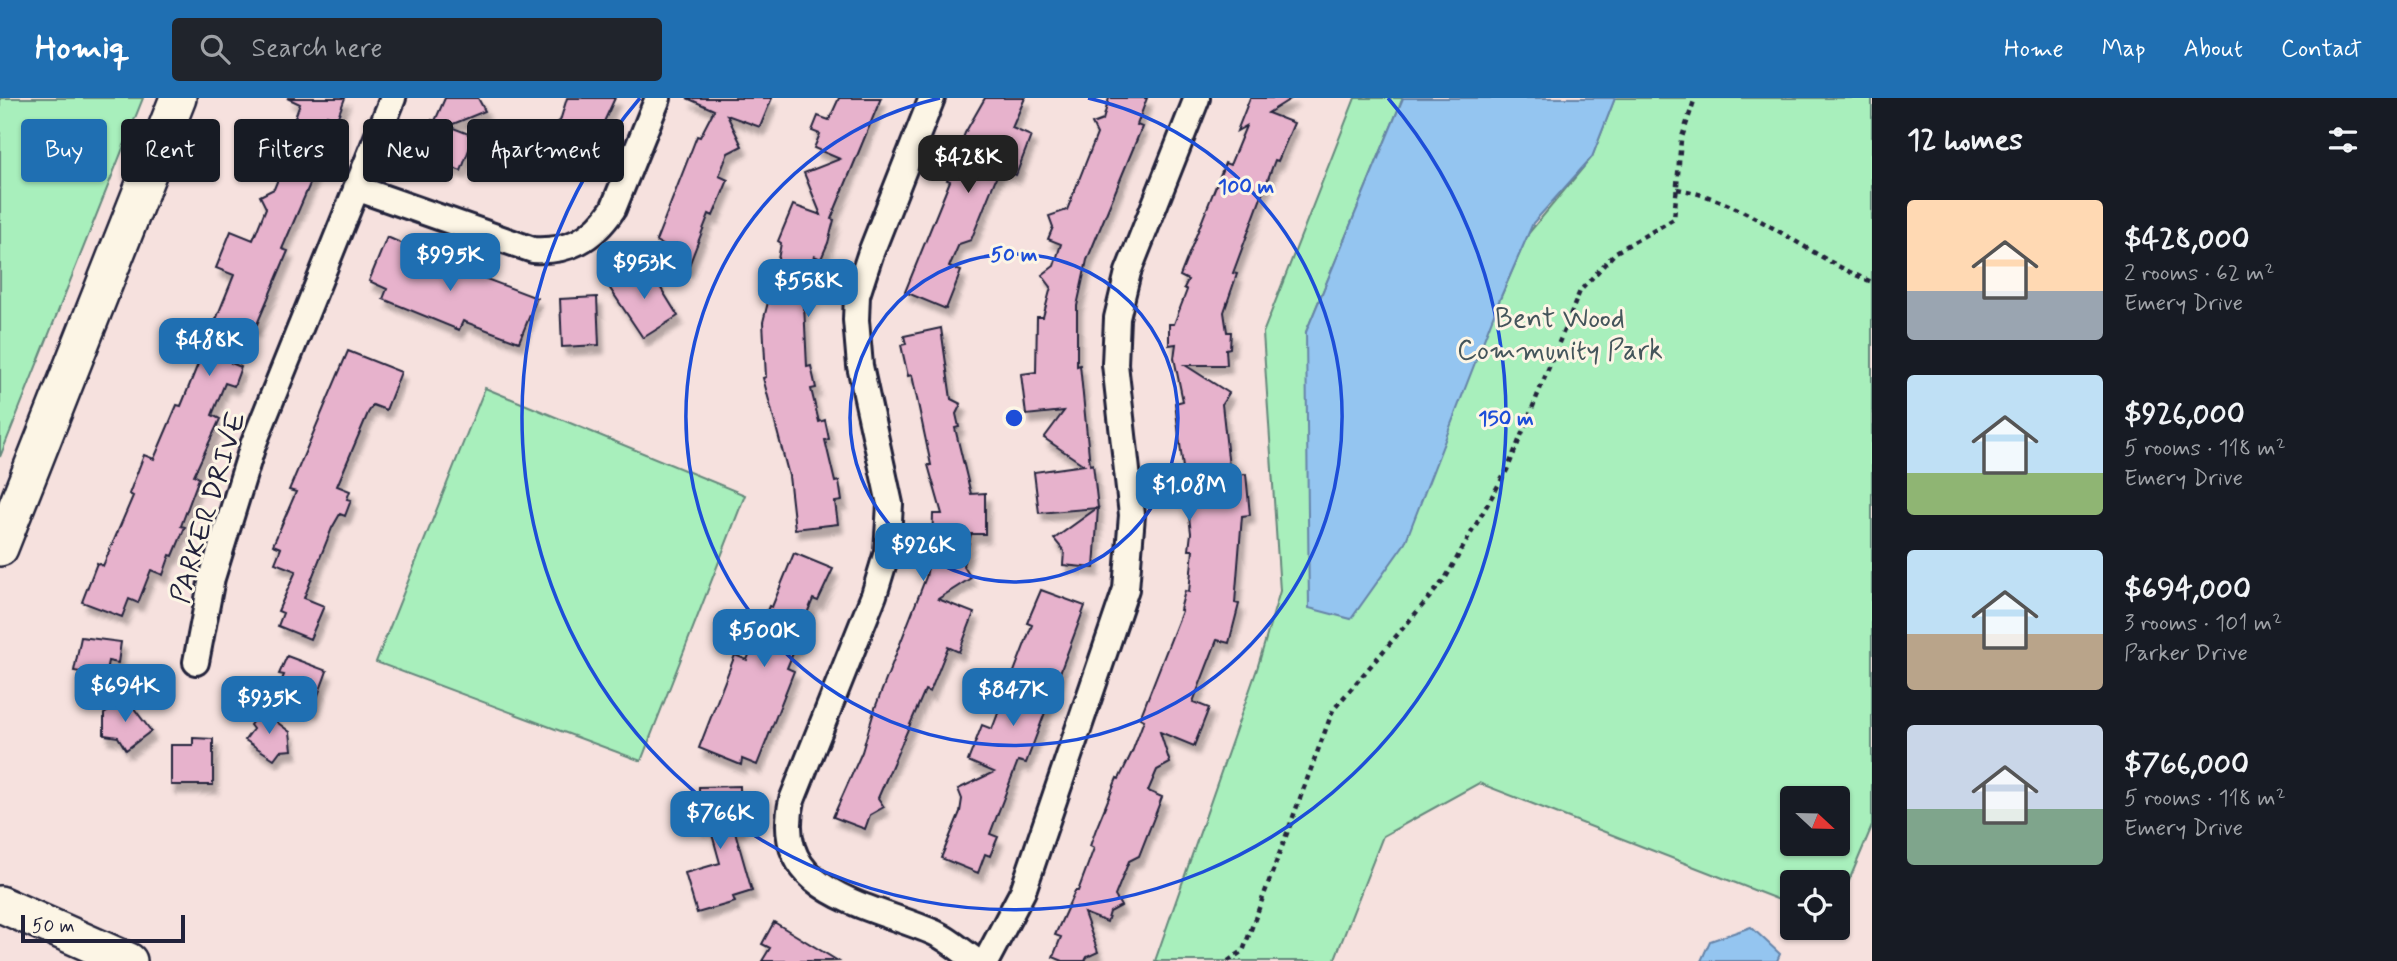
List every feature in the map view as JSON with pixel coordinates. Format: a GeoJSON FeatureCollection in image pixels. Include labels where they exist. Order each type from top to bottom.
{"type":"FeatureCollection","features":[{"type":"Feature","properties":{"kind":"street"},"geometry":{"type":"LineString","coordinates":[[0,548],[177,98]]}},
{"type":"Feature","properties":{"kind":"street","name":"PARKER DRIVE"},"geometry":{"type":"LineString","coordinates":[[196,662],[212,578],[253,444],[393,98]]}},
{"type":"Feature","properties":{"kind":"street"},"geometry":{"type":"LineString","coordinates":[[356,188],[533,250],[552,251],[571,247],[602,225],[612,209],[658,98]]}},
{"type":"Feature","properties":{"kind":"street"},"geometry":{"type":"LineString","coordinates":[[932,98],[857,295],[860,366],[890,504],[887,552],[874,595],[792,800],[788,820],[791,849],[798,864],[820,885],[938,934],[976,961]]}},
{"type":"Feature","properties":{"kind":"street"},"geometry":{"type":"LineString","coordinates":[[986,961],[1023,891],[1126,589],[1132,515],[1115,364],[1117,318],[1128,272],[1197,98]]}},
{"type":"Feature","properties":{"kind":"street"},"geometry":{"type":"LineString","coordinates":[[0,904],[129,961]]}},
{"type":"Feature","properties":{"kind":"path"},"geometry":{"type":"LineString","coordinates":[[1228,961],[1243,951],[1333,710],[1445,579],[1507,470],[1580,290],[1616,252],[1674,219],[1681,140],[1695,98]]}},
{"type":"Feature","properties":{"kind":"path"},"geometry":{"type":"LineString","coordinates":[[1677,189],[1706,194],[1768,225],[1840,269],[1872,282]]}},
{"type":"Feature","properties":{"kind":"green space"},"geometry":{"type":"Polygon","coordinates":[[[0,98],[143,98],[135,119],[121,119],[121,153],[0,457],[0,98]]]}},
{"type":"Feature","properties":{"kind":"green space","name":"Bent Wood Community Park"},"geometry":{"type":"Polygon","coordinates":[[[1355,98],[1403,98],[1306,332],[1499,301],[1528,234],[1592,157],[1615,98],[1872,98],[1872,826],[1850,878],[1850,870],[1780,870],[1780,900],[1479,783],[1383,836],[1334,961],[1155,961],[1257,669],[1280,591],[1263,333],[1355,98]]]}},
{"type":"Feature","properties":{"kind":"green space"},"geometry":{"type":"Polygon","coordinates":[[[485,388],[745,495],[641,761],[376,662],[485,388]]]}},
{"type":"Feature","properties":{"kind":"water"},"geometry":{"type":"Polygon","coordinates":[[[1403,98],[1615,98],[1592,157],[1533,223],[1499,301],[1405,543],[1351,619],[1309,608],[1306,332],[1403,98]]]}},
{"type":"Feature","properties":{"kind":"water"},"geometry":{"type":"Polygon","coordinates":[[[1751,927],[1780,954],[1777,961],[1701,961],[1710,941],[1751,927]]]}},
{"type":"Feature","properties":{"kind":"building"},"geometry":{"type":"Polygon","coordinates":[[[287,98],[345,98],[337,119],[327,115],[325,119],[294,119],[300,104],[287,98]]]}},
{"type":"Feature","properties":{"kind":"building"},"geometry":{"type":"Polygon","coordinates":[[[445,98],[478,98],[485,111],[453,124],[453,119],[436,119],[445,98]]]}},
{"type":"Feature","properties":{"kind":"building"},"geometry":{"type":"Polygon","coordinates":[[[567,98],[615,98],[605,119],[561,119],[567,98]]]}},
{"type":"Feature","properties":{"kind":"building"},"geometry":{"type":"Polygon","coordinates":[[[687,98],[772,98],[760,127],[727,115],[742,146],[728,153],[719,176],[728,180],[713,216],[709,214],[688,268],[658,256],[670,249],[656,241],[697,136],[700,137],[714,110],[687,98]]]}},
{"type":"Feature","properties":{"kind":"building"},"geometry":{"type":"Polygon","coordinates":[[[839,98],[881,98],[831,219],[834,220],[828,243],[821,259],[814,256],[804,305],[807,367],[811,366],[816,388],[811,389],[819,422],[825,420],[829,439],[825,440],[835,482],[839,481],[842,501],[835,502],[838,524],[795,529],[789,476],[763,378],[766,377],[763,322],[772,286],[768,280],[775,276],[781,243],[778,241],[793,205],[821,215],[804,173],[840,159],[814,148],[820,134],[812,131],[818,116],[829,120],[839,98]]]}},
{"type":"Feature","properties":{"kind":"building"},"geometry":{"type":"Polygon","coordinates":[[[985,98],[1025,98],[1012,128],[1031,136],[1016,175],[1000,168],[971,240],[959,244],[949,267],[961,271],[946,309],[905,292],[950,181],[947,180],[965,133],[985,98]]]}},
{"type":"Feature","properties":{"kind":"building"},"geometry":{"type":"Polygon","coordinates":[[[1109,98],[1147,98],[1137,125],[1142,127],[1087,260],[1077,306],[1077,366],[1080,365],[1090,465],[1093,464],[1098,508],[1094,568],[1063,565],[1064,551],[1054,539],[1097,508],[1039,513],[1034,472],[1084,465],[1044,438],[1064,411],[1026,415],[1021,374],[1036,372],[1037,317],[1043,317],[1051,287],[1042,275],[1054,266],[1061,244],[1048,239],[1053,227],[1049,216],[1067,210],[1097,134],[1092,124],[1103,120],[1109,98]]]}},
{"type":"Feature","properties":{"kind":"building"},"geometry":{"type":"Polygon","coordinates":[[[1250,98],[1292,98],[1268,113],[1294,123],[1278,161],[1275,160],[1233,273],[1237,274],[1224,312],[1227,332],[1231,332],[1230,348],[1226,349],[1227,365],[1185,365],[1229,393],[1222,404],[1230,476],[1246,474],[1250,515],[1242,516],[1235,603],[1239,604],[1229,643],[1217,640],[1193,702],[1209,708],[1194,746],[1160,732],[1170,763],[1157,770],[1148,791],[1162,797],[1139,856],[1129,861],[1115,896],[1121,906],[1110,912],[1107,922],[1084,913],[1098,952],[1087,957],[1085,961],[1063,961],[1053,957],[1061,937],[1055,935],[1075,891],[1078,891],[1094,848],[1090,846],[1096,829],[1117,778],[1119,779],[1132,752],[1144,720],[1140,718],[1182,611],[1180,610],[1185,591],[1189,592],[1193,550],[1189,550],[1191,533],[1175,403],[1183,401],[1174,358],[1176,344],[1169,345],[1169,324],[1174,324],[1187,290],[1184,288],[1188,280],[1180,276],[1225,163],[1230,165],[1246,126],[1237,131],[1250,98]]]}},
{"type":"Feature","properties":{"kind":"building"},"geometry":{"type":"Polygon","coordinates":[[[453,128],[467,133],[467,155],[461,171],[453,168],[453,128]]]}},
{"type":"Feature","properties":{"kind":"building"},"geometry":{"type":"Polygon","coordinates":[[[277,182],[311,182],[282,249],[288,251],[255,329],[246,326],[231,363],[241,367],[234,386],[225,383],[212,415],[220,419],[194,475],[199,478],[181,526],[185,527],[173,556],[170,555],[163,575],[151,570],[138,603],[129,599],[122,617],[82,602],[97,563],[103,566],[133,496],[129,494],[144,455],[154,459],[177,405],[181,406],[234,275],[216,268],[231,231],[253,240],[266,208],[260,196],[274,189],[277,182]]]}},
{"type":"Feature","properties":{"kind":"building"},"geometry":{"type":"Polygon","coordinates":[[[387,237],[427,254],[424,263],[457,277],[460,269],[537,298],[519,342],[463,321],[459,330],[383,299],[387,289],[369,281],[387,237]]]}},
{"type":"Feature","properties":{"kind":"building"},"geometry":{"type":"Polygon","coordinates":[[[646,264],[678,316],[643,338],[609,287],[646,264]]]}},
{"type":"Feature","properties":{"kind":"building"},"geometry":{"type":"Polygon","coordinates":[[[597,297],[599,345],[562,347],[560,299],[597,297]]]}},
{"type":"Feature","properties":{"kind":"building"},"geometry":{"type":"Polygon","coordinates":[[[941,328],[951,399],[961,404],[956,414],[959,427],[955,428],[971,494],[985,493],[985,534],[971,534],[966,556],[958,555],[965,558],[963,565],[971,578],[938,599],[974,613],[959,652],[948,647],[930,692],[925,690],[878,798],[884,807],[870,815],[865,829],[833,817],[862,752],[875,708],[926,577],[932,547],[933,514],[942,514],[928,465],[931,465],[912,375],[908,376],[901,345],[906,344],[904,336],[941,328]]]}},
{"type":"Feature","properties":{"kind":"building"},"geometry":{"type":"Polygon","coordinates":[[[348,351],[401,372],[386,410],[373,405],[368,413],[337,486],[350,491],[347,499],[351,500],[345,516],[340,514],[332,528],[304,598],[324,606],[310,639],[278,626],[283,613],[278,611],[296,571],[275,563],[281,548],[273,545],[296,492],[289,490],[348,351]]]}},
{"type":"Feature","properties":{"kind":"building"},"geometry":{"type":"Polygon","coordinates":[[[794,553],[833,569],[818,601],[813,599],[798,635],[800,636],[787,668],[794,671],[757,765],[742,759],[741,765],[699,748],[735,655],[747,660],[759,630],[754,618],[766,613],[769,606],[772,607],[794,553]]]}},
{"type":"Feature","properties":{"kind":"building"},"geometry":{"type":"Polygon","coordinates":[[[1041,590],[1085,606],[1026,763],[1018,761],[990,834],[998,837],[990,856],[985,854],[978,873],[941,858],[960,812],[962,799],[958,789],[994,772],[968,761],[982,725],[992,729],[1032,625],[1027,623],[1041,590]]]}},
{"type":"Feature","properties":{"kind":"building"},"geometry":{"type":"Polygon","coordinates":[[[81,637],[121,642],[118,663],[108,661],[105,676],[74,671],[81,637]]]}},
{"type":"Feature","properties":{"kind":"building"},"geometry":{"type":"Polygon","coordinates":[[[287,656],[327,671],[313,709],[276,694],[284,675],[279,674],[287,656]]]}},
{"type":"Feature","properties":{"kind":"building"},"geometry":{"type":"Polygon","coordinates":[[[127,699],[151,731],[126,750],[118,737],[104,735],[104,714],[127,699]]]}},
{"type":"Feature","properties":{"kind":"building"},"geometry":{"type":"Polygon","coordinates":[[[261,710],[290,732],[292,750],[280,751],[274,759],[245,740],[253,729],[250,725],[261,710]]]}},
{"type":"Feature","properties":{"kind":"building"},"geometry":{"type":"Polygon","coordinates":[[[193,738],[213,739],[213,785],[171,785],[171,745],[193,745],[193,738]]]}},
{"type":"Feature","properties":{"kind":"building"},"geometry":{"type":"Polygon","coordinates":[[[740,786],[741,829],[734,828],[752,891],[733,897],[735,902],[697,913],[685,873],[720,863],[710,827],[699,827],[699,787],[740,786]]]}},
{"type":"Feature","properties":{"kind":"building"},"geometry":{"type":"Polygon","coordinates":[[[774,922],[838,961],[762,961],[770,948],[762,944],[774,922]]]}}]}
